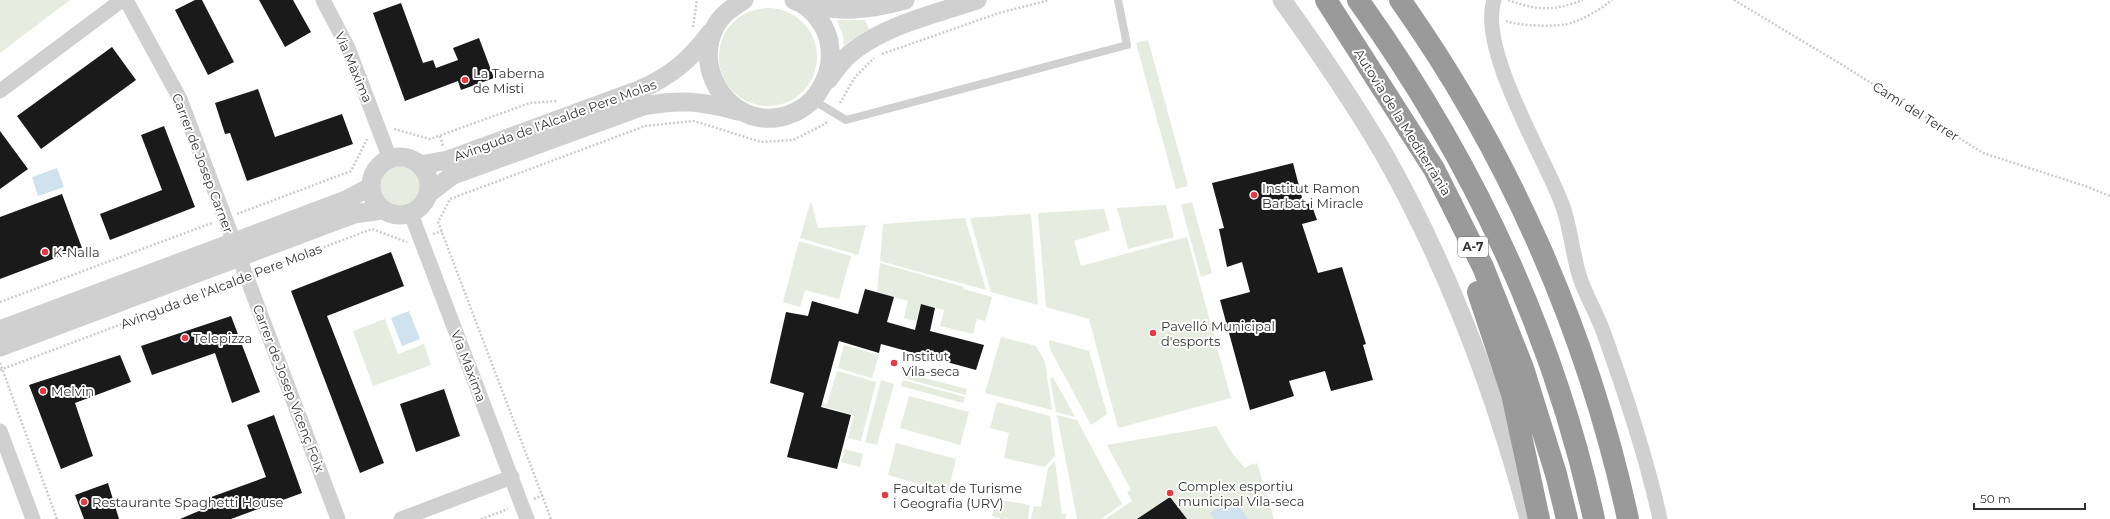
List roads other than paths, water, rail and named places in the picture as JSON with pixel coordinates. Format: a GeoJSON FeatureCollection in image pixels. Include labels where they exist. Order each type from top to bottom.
{"type":"FeatureCollection","features":[{"type":"Feature","properties":{"kind":"highway","name":"Autovia de la Mediterrània"},"geometry":{"type":"LineString","coordinates":[[1326,0],[1434,169],[1480,260],[1506,322],[1540,420],[1567,519]]}},
{"type":"Feature","properties":{"kind":"highway","name":"Autovia de la Mediterrània"},"geometry":{"type":"LineString","coordinates":[[1358,0],[1421,93],[1474,188],[1531,311],[1566,407],[1594,519]]}},
{"type":"Feature","properties":{"kind":"highway"},"geometry":{"type":"LineString","coordinates":[[1400,0],[1439,57],[1466,103],[1509,184],[1539,247],[1578,344],[1590,380],[1610,446],[1628,519]]}},
{"type":"Feature","properties":{"kind":"highway"},"geometry":{"type":"LineString","coordinates":[[1434,169],[1441,201],[1485,310],[1512,394],[1539,519]]}},
{"type":"Feature","properties":{"kind":"highway"},"geometry":{"type":"LineString","coordinates":[[1566,407],[1583,432],[1607,519]]}},
{"type":"Feature","properties":{"kind":"street"},"geometry":{"type":"LineString","coordinates":[[0,92],[122,0]]}},
{"type":"Feature","properties":{"kind":"street","name":"Carrer de Josep Carner"},"geometry":{"type":"LineString","coordinates":[[126,0],[180,99],[237,249]]}},
{"type":"Feature","properties":{"kind":"street","name":"Via Màxima"},"geometry":{"type":"LineString","coordinates":[[323,0],[348,48],[390,159]]}},
{"type":"Feature","properties":{"kind":"street","name":"Avinguda de l'Alcalde Pere Molas"},"geometry":{"type":"LineString","coordinates":[[420,165],[448,160],[639,90],[662,80],[697,51],[707,24],[744,0]]}},
{"type":"Feature","properties":{"kind":"street"},"geometry":{"type":"LineString","coordinates":[[796,1],[826,9],[852,10],[905,0]]}},
{"type":"Feature","properties":{"kind":"street"},"geometry":{"type":"LineString","coordinates":[[707,24],[708,66],[714,85],[726,101],[743,112],[761,118],[780,118],[798,112],[813,100],[824,84],[851,53],[875,36],[901,25],[978,0]]}},
{"type":"Feature","properties":{"kind":"street"},"geometry":{"type":"LineString","coordinates":[[1282,0],[1341,85],[1383,154],[1440,264],[1466,324],[1500,417],[1529,519]]}},
{"type":"Feature","properties":{"kind":"street"},"geometry":{"type":"LineString","coordinates":[[1494,0],[1492,16],[1500,57],[1518,112],[1562,204],[1569,224],[1580,277],[1602,330],[1623,392],[1645,459],[1660,519]]}},
{"type":"Feature","properties":{"kind":"street"},"geometry":{"type":"LineString","coordinates":[[796,1],[814,14],[825,29],[830,47],[830,66],[824,84]]}},
{"type":"Feature","properties":{"kind":"street","name":"Avinguda de l'Alcalde Pere Molas"},"geometry":{"type":"LineString","coordinates":[[428,194],[453,175],[643,106],[671,101],[692,102],[743,112]]}},
{"type":"Feature","properties":{"kind":"street"},"geometry":{"type":"LineString","coordinates":[[406,158],[420,165],[428,178],[428,194],[425,202],[411,214],[396,216],[382,210],[372,195],[370,186],[376,169],[390,159],[406,158]]}},
{"type":"Feature","properties":{"kind":"street","name":"Avinguda de l'Alcalde Pere Molas"},"geometry":{"type":"LineString","coordinates":[[0,347],[237,249],[346,200],[370,186]]}},
{"type":"Feature","properties":{"kind":"street","name":"Avinguda de l'Alcalde Pere Molas"},"geometry":{"type":"LineString","coordinates":[[0,330],[237,249],[354,214],[382,210]]}},
{"type":"Feature","properties":{"kind":"street","name":"Via Màxima"},"geometry":{"type":"LineString","coordinates":[[411,214],[527,519]]}},
{"type":"Feature","properties":{"kind":"street","name":"Carrer de Josep Vicenç Foix"},"geometry":{"type":"LineString","coordinates":[[237,249],[338,519]]}},
{"type":"Feature","properties":{"kind":"street"},"geometry":{"type":"LineString","coordinates":[[0,431],[33,519]]}},
{"type":"Feature","properties":{"kind":"street"},"geometry":{"type":"LineString","coordinates":[[401,519],[512,477]]}},
{"type":"Feature","properties":{"kind":"lane"},"geometry":{"type":"LineString","coordinates":[[813,100],[846,120],[1127,45],[1118,0]]}},
{"type":"Feature","properties":{"kind":"water"},"geometry":{"type":"Polygon","coordinates":[[[57,168],[64,187],[38,196],[32,177],[57,168]]]}},
{"type":"Feature","properties":{"kind":"water"},"geometry":{"type":"Polygon","coordinates":[[[409,311],[420,339],[402,346],[391,318],[409,311]]]}},
{"type":"Feature","properties":{"kind":"water"},"geometry":{"type":"Polygon","coordinates":[[[1233,497],[1248,519],[1214,519],[1210,513],[1233,497]]]}},
{"type":"Feature","properties":{"kind":"place","name":"La Taberna de Misti"},"geometry":{"type":"Point","coordinates":[465,80]}},
{"type":"Feature","properties":{"kind":"place","name":"Institut Ramon Barbat i Miracle"},"geometry":{"type":"Point","coordinates":[1254,195]}},
{"type":"Feature","properties":{"kind":"place","name":"K-Nalla"},"geometry":{"type":"Point","coordinates":[45,252]}},
{"type":"Feature","properties":{"kind":"place","name":"Pavelló Municipal d'esports"},"geometry":{"type":"Point","coordinates":[1153,333]}},
{"type":"Feature","properties":{"kind":"place","name":"Telepizza"},"geometry":{"type":"Point","coordinates":[185,338]}},
{"type":"Feature","properties":{"kind":"place","name":"Institut Vila-seca"},"geometry":{"type":"Point","coordinates":[894,363]}},
{"type":"Feature","properties":{"kind":"place","name":"Melvin"},"geometry":{"type":"Point","coordinates":[43,391]}},
{"type":"Feature","properties":{"kind":"place","name":"Complex esportiu municipal Vila-seca"},"geometry":{"type":"Point","coordinates":[1170,493]}},
{"type":"Feature","properties":{"kind":"place","name":"Facultat de Turisme i Geografia (URV)"},"geometry":{"type":"Point","coordinates":[885,495]}},
{"type":"Feature","properties":{"kind":"place","name":"Restaurante Spaghetti House"},"geometry":{"type":"Point","coordinates":[84,502]}}]}
